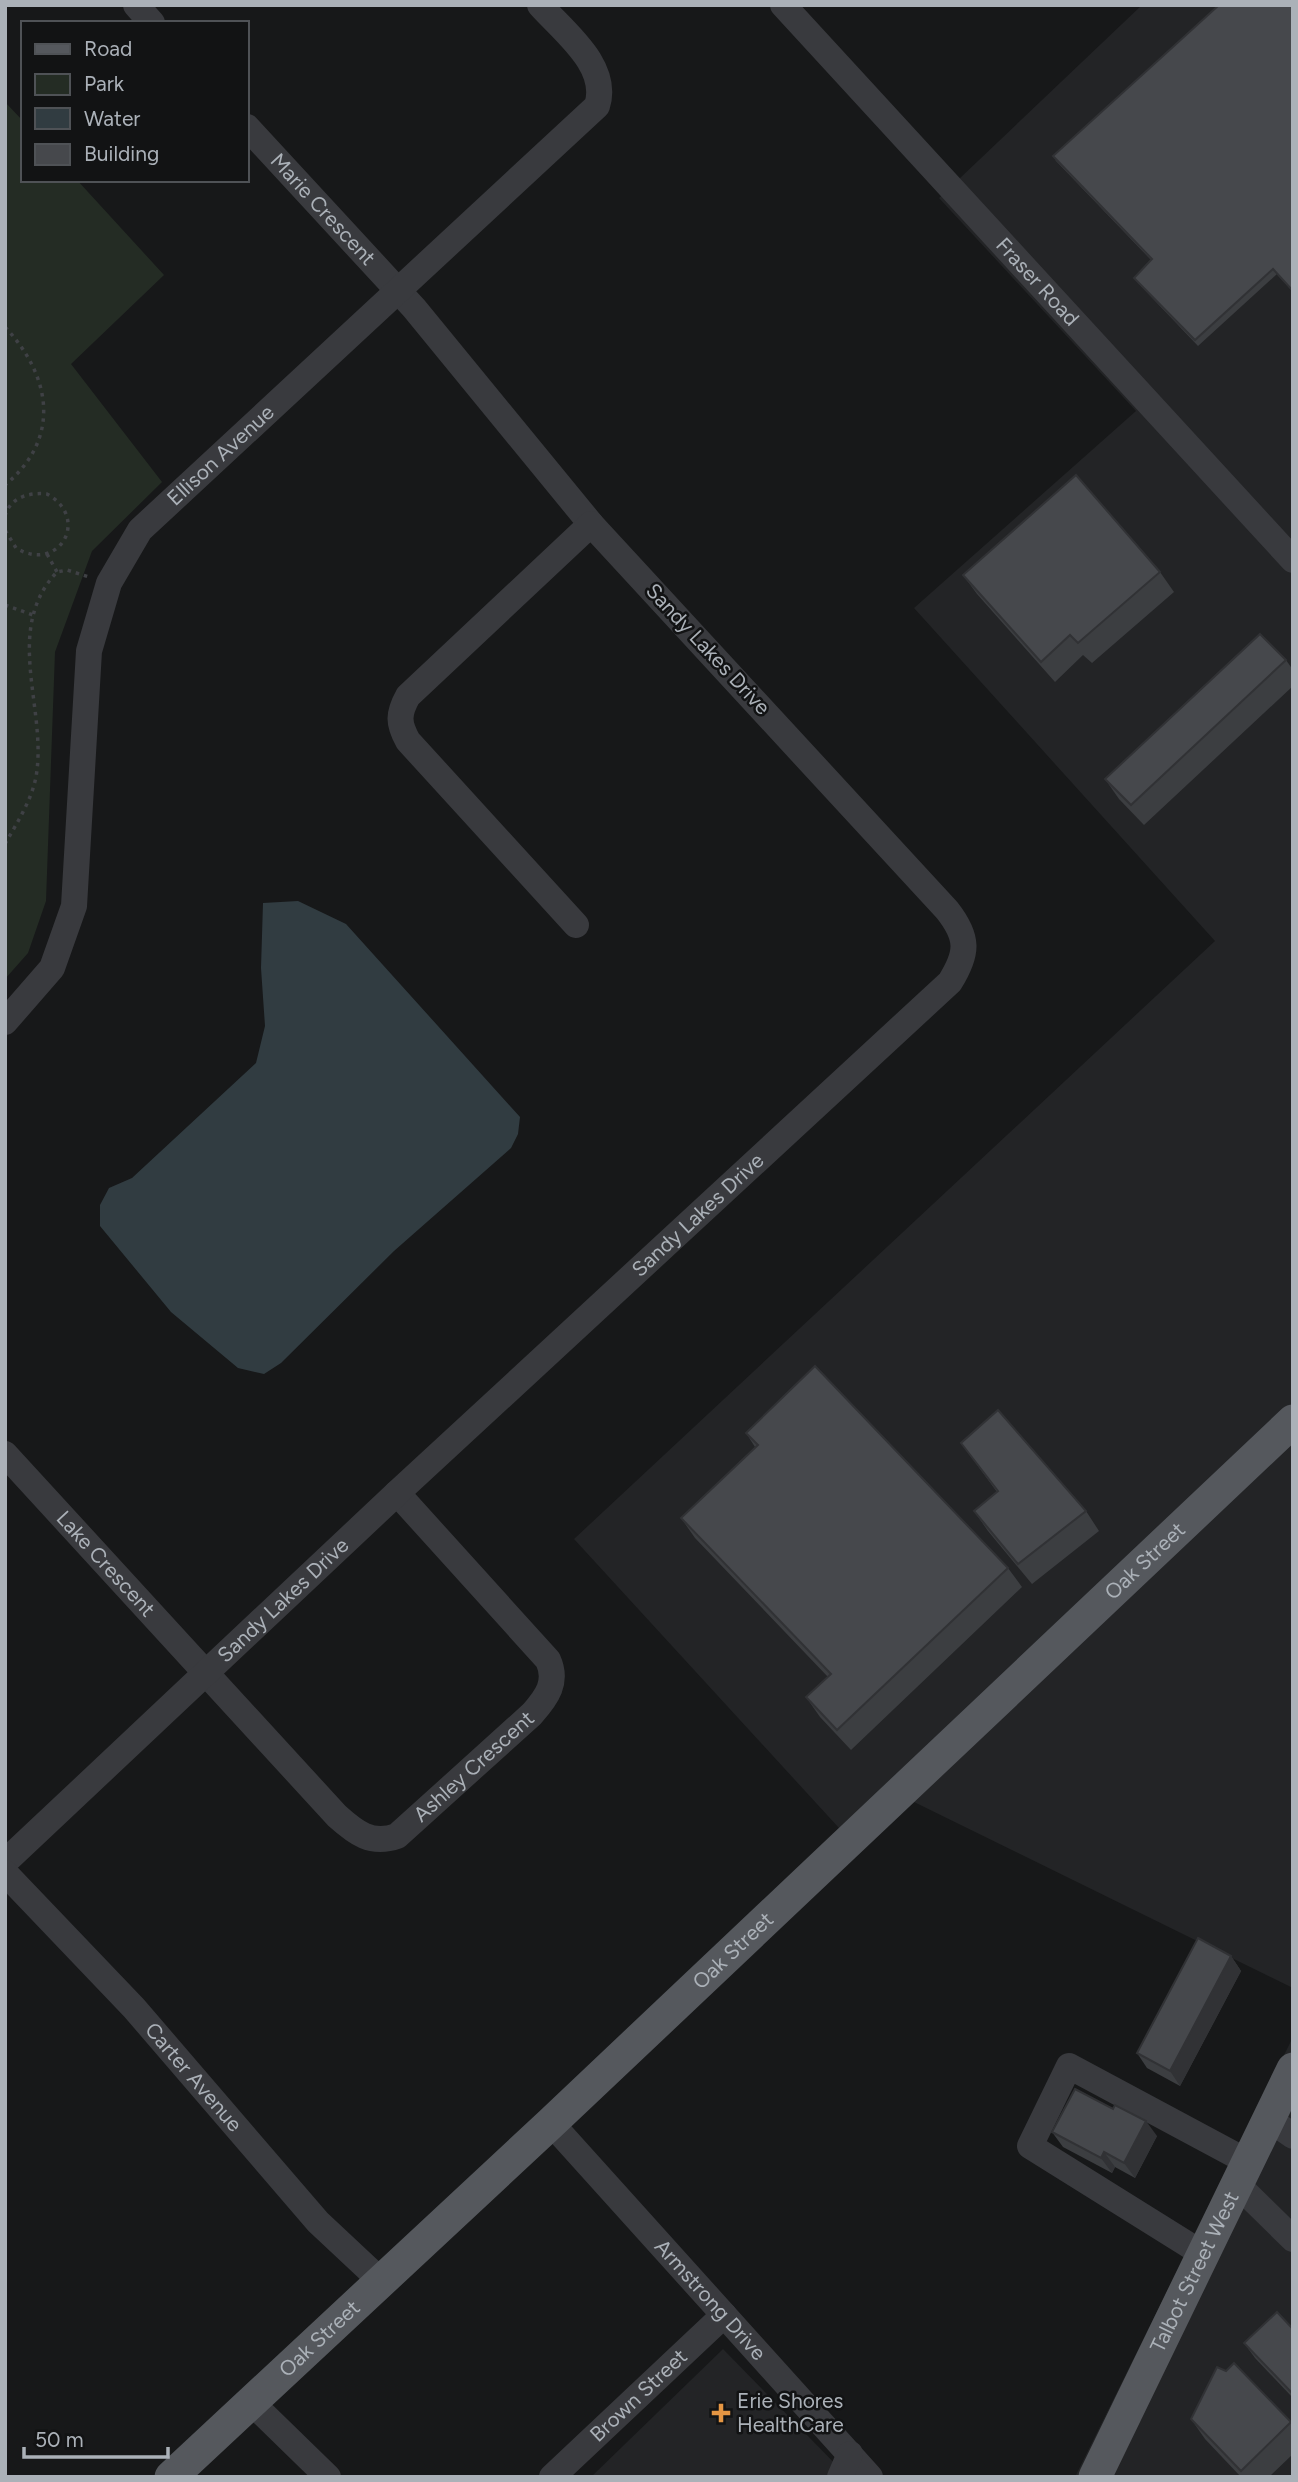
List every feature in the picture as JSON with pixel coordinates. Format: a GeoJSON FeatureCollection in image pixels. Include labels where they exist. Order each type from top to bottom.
{"type":"FeatureCollection","features":[{"type":"Feature","properties":{"kind":"main road","name":"Oak Street"},"geometry":{"type":"LineString","coordinates":[[171,2477],[551,2123],[1293,1421]]}},
{"type":"Feature","properties":{"kind":"main road","name":"Talbot Street West"},"geometry":{"type":"LineString","coordinates":[[1095,2477],[1242,2173],[1281,2127],[1293,2069]]}},
{"type":"Feature","properties":{"kind":"street"},"geometry":{"type":"LineString","coordinates":[[136,5],[150,21]]}},
{"type":"Feature","properties":{"kind":"street","name":"Ellison Avenue"},"geometry":{"type":"LineString","coordinates":[[5,1022],[52,968],[74,906],[89,651],[109,583],[139,530],[597,106],[600,79],[591,63],[540,5]]}},
{"type":"Feature","properties":{"kind":"street","name":"Fraser Road"},"geometry":{"type":"LineString","coordinates":[[783,5],[1293,560]]}},
{"type":"Feature","properties":{"kind":"street","name":"Marie Crescent"},"geometry":{"type":"LineString","coordinates":[[248,128],[398,292]]}},
{"type":"Feature","properties":{"kind":"street","name":"Sandy Lakes Drive"},"geometry":{"type":"LineString","coordinates":[[5,1862],[397,1493],[950,982],[962,963],[964,940],[958,924],[947,910],[591,524],[398,292]]}},
{"type":"Feature","properties":{"kind":"street"},"geometry":{"type":"LineString","coordinates":[[576,925],[414,748],[400,726],[400,710],[408,696],[591,524]]}},
{"type":"Feature","properties":{"kind":"street","name":"Lake Crescent"},"geometry":{"type":"LineString","coordinates":[[5,1454],[206,1673]]}},
{"type":"Feature","properties":{"kind":"street","name":"Ashley Crescent"},"geometry":{"type":"LineString","coordinates":[[206,1673],[337,1816],[368,1839],[383,1841],[397,1836],[532,1714],[546,1699],[552,1685],[553,1671],[548,1660],[397,1493]]}},
{"type":"Feature","properties":{"kind":"street","name":"Carter Avenue"},"geometry":{"type":"LineString","coordinates":[[5,1874],[134,2008],[318,2222],[381,2281]]}},
{"type":"Feature","properties":{"kind":"street"},"geometry":{"type":"LineString","coordinates":[[1203,2255],[1030,2146],[1069,2066],[1242,2173],[1293,2239]]}},
{"type":"Feature","properties":{"kind":"street","name":"Armstrong Drive"},"geometry":{"type":"LineString","coordinates":[[551,2123],[724,2315],[845,2465],[870,2477]]}},
{"type":"Feature","properties":{"kind":"street","name":"Brown Street"},"geometry":{"type":"LineString","coordinates":[[552,2477],[724,2315]]}},
{"type":"Feature","properties":{"kind":"street"},"geometry":{"type":"LineString","coordinates":[[252,2403],[328,2477]]}},
{"type":"Feature","properties":{"kind":"path"},"geometry":{"type":"LineString","coordinates":[[5,327],[32,364],[45,406],[44,420],[30,462],[5,485]]}},
{"type":"Feature","properties":{"kind":"path"},"geometry":{"type":"LineString","coordinates":[[5,530],[16,548],[25,554],[47,554],[62,544],[68,526],[64,508],[47,494],[25,495],[6,512]]}},
{"type":"Feature","properties":{"kind":"path"},"geometry":{"type":"LineString","coordinates":[[47,554],[57,572]]}},
{"type":"Feature","properties":{"kind":"path"},"geometry":{"type":"LineString","coordinates":[[5,844],[31,795],[37,773],[38,723],[28,656],[33,615],[57,572],[67,570],[98,580]]}},
{"type":"Feature","properties":{"kind":"path"},"geometry":{"type":"LineString","coordinates":[[5,605],[33,615]]}},
{"type":"Feature","properties":{"kind":"shaded area"},"geometry":{"type":"Polygon","coordinates":[[[1142,5],[1293,5],[1293,1988],[912,1801],[861,1852],[574,1539],[1215,941],[914,608],[1136,411],[939,198],[1142,5]]]}},
{"type":"Feature","properties":{"kind":"shaded area"},"geometry":{"type":"Polygon","coordinates":[[[1293,2037],[1293,2477],[1075,2477],[1293,2037]]]}},
{"type":"Feature","properties":{"kind":"shaded area","name":"Erie Shores HealthCare"},"geometry":{"type":"Polygon","coordinates":[[[723,2349],[848,2477],[591,2477],[723,2349]]]}},
{"type":"Feature","properties":{"kind":"green space"},"geometry":{"type":"Polygon","coordinates":[[[5,102],[21,119],[21,182],[79,182],[164,275],[71,364],[162,482],[92,551],[55,652],[46,901],[28,953],[5,979],[5,102]]]}},
{"type":"Feature","properties":{"kind":"water"},"geometry":{"type":"Polygon","coordinates":[[[298,901],[346,924],[520,1117],[518,1134],[511,1148],[394,1251],[281,1363],[264,1374],[238,1368],[171,1312],[100,1226],[100,1205],[109,1188],[132,1178],[256,1063],[265,1026],[261,968],[263,903],[298,901]]]}},
{"type":"Feature","properties":{"kind":"building"},"geometry":{"type":"Polygon","coordinates":[[[1219,5],[1293,5],[1293,291],[1273,269],[1195,340],[1134,278],[1152,259],[1053,156],[1219,5]]]}},
{"type":"Feature","properties":{"kind":"building"},"geometry":{"type":"Polygon","coordinates":[[[1076,475],[1160,572],[1078,643],[1070,635],[1041,662],[963,575],[1076,475]]]}},
{"type":"Feature","properties":{"kind":"building"},"geometry":{"type":"Polygon","coordinates":[[[1260,634],[1286,660],[1131,805],[1105,779],[1260,634]]]}},
{"type":"Feature","properties":{"kind":"building"},"geometry":{"type":"Polygon","coordinates":[[[815,1366],[1008,1568],[837,1730],[806,1697],[831,1674],[681,1518],[758,1445],[746,1433],[815,1366]]]}},
{"type":"Feature","properties":{"kind":"building"},"geometry":{"type":"Polygon","coordinates":[[[998,1410],[1086,1511],[1018,1564],[974,1511],[998,1491],[961,1443],[998,1410]]]}},
{"type":"Feature","properties":{"kind":"building"},"geometry":{"type":"Polygon","coordinates":[[[1198,1938],[1231,1956],[1170,2071],[1137,2053],[1198,1938]]]}},
{"type":"Feature","properties":{"kind":"building"},"geometry":{"type":"Polygon","coordinates":[[[1075,2089],[1113,2109],[1115,2105],[1146,2121],[1124,2163],[1104,2152],[1101,2158],[1052,2132],[1075,2089]]]}},
{"type":"Feature","properties":{"kind":"building"},"geometry":{"type":"Polygon","coordinates":[[[1277,2312],[1293,2329],[1293,2394],[1244,2343],[1277,2312]]]}},
{"type":"Feature","properties":{"kind":"building"},"geometry":{"type":"Polygon","coordinates":[[[1234,2363],[1291,2422],[1241,2471],[1191,2419],[1217,2367],[1226,2371],[1234,2363]]]}},
{"type":"Feature","properties":{"kind":"place","name":"Erie Shores HealthCare"},"geometry":{"type":"Point","coordinates":[721,2413]}}]}
